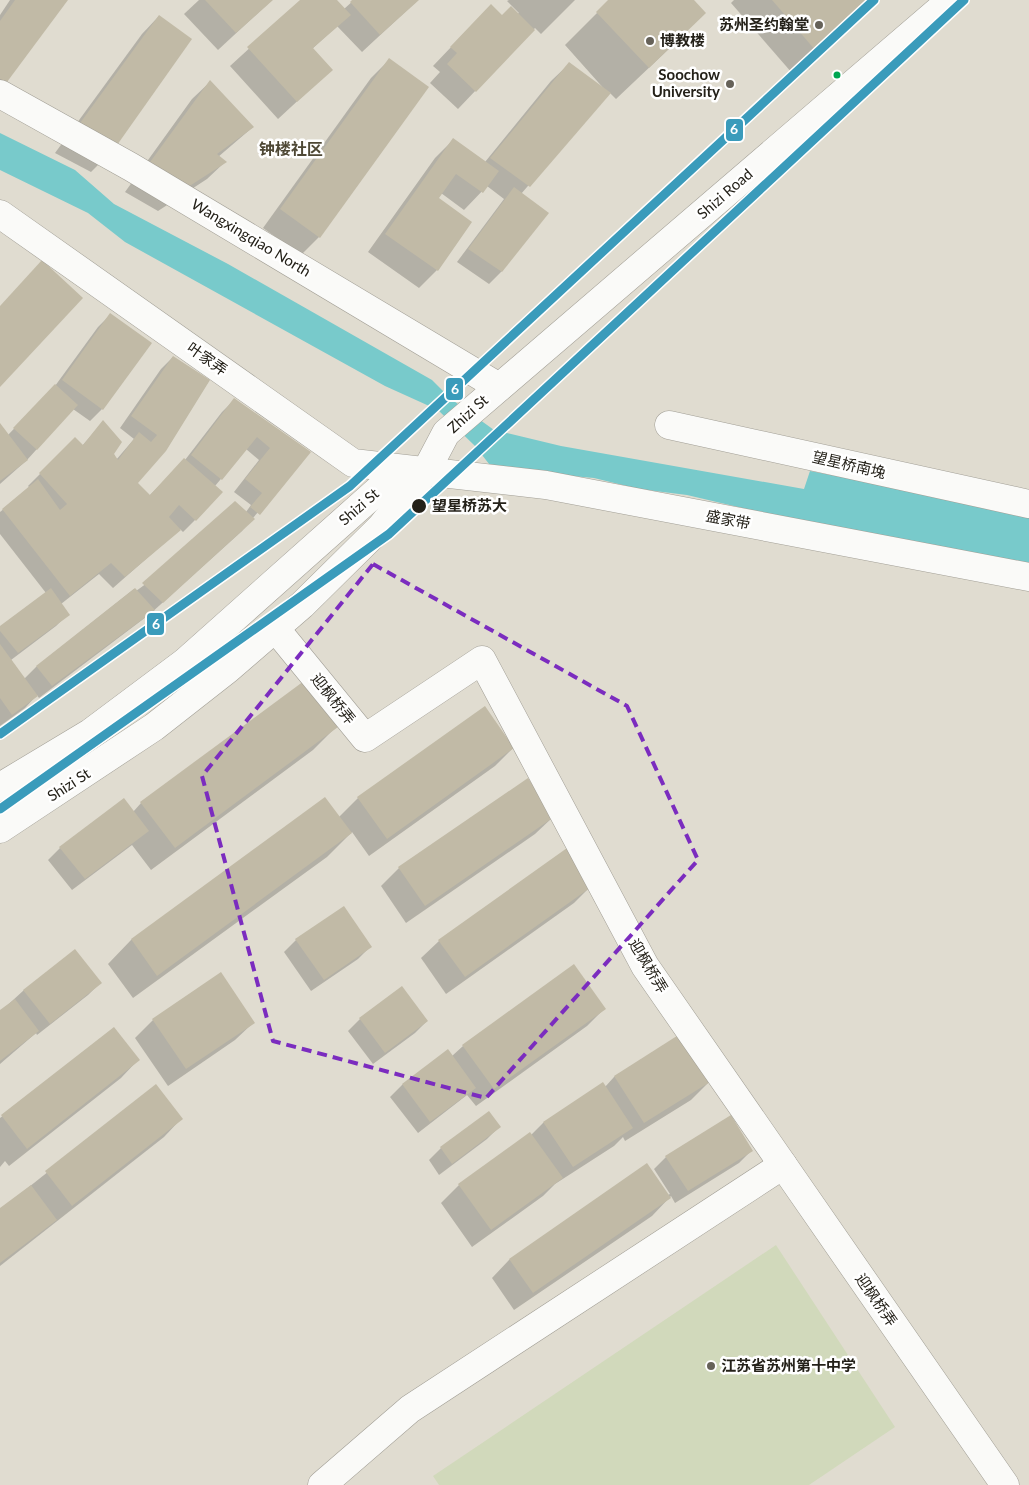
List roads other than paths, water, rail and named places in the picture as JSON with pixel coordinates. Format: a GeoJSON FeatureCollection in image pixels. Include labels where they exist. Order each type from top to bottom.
{"type":"FeatureCollection","features":[{"type":"Feature","properties":{"kind":"street","name":"Shizi Road"},"geometry":{"type":"LineString","coordinates":[[489,395],[951,0]]}},
{"type":"Feature","properties":{"kind":"street","name":"Wangxingqiao North"},"geometry":{"type":"LineString","coordinates":[[0,94],[131,167],[489,395]]}},
{"type":"Feature","properties":{"kind":"street","name":"叶家弄"},"geometry":{"type":"LineString","coordinates":[[0,214],[354,463],[426,471]]}},
{"type":"Feature","properties":{"kind":"street","name":"Zhizi St"},"geometry":{"type":"LineString","coordinates":[[426,471],[446,433],[489,395]]}},
{"type":"Feature","properties":{"kind":"street","name":"望星桥南堍"},"geometry":{"type":"LineString","coordinates":[[669,425],[1029,504]]}},
{"type":"Feature","properties":{"kind":"street","name":"盛家带"},"geometry":{"type":"LineString","coordinates":[[426,471],[546,485],[1029,577]]}},
{"type":"Feature","properties":{"kind":"street","name":"Shizi St"},"geometry":{"type":"LineString","coordinates":[[0,829],[154,727],[275,628],[381,527],[426,471]]}},
{"type":"Feature","properties":{"kind":"street","name":"Shizi St"},"geometry":{"type":"LineString","coordinates":[[0,787],[90,733],[185,662],[385,484],[426,471]]}},
{"type":"Feature","properties":{"kind":"street","name":"迎枫桥弄"},"geometry":{"type":"LineString","coordinates":[[275,628],[366,738],[482,660],[645,966],[1005,1485]]}},
{"type":"Feature","properties":{"kind":"street"},"geometry":{"type":"LineString","coordinates":[[322,1485],[410,1409],[783,1165]]}},
{"type":"Feature","properties":{"kind":"water"},"geometry":{"type":"Polygon","coordinates":[[[0,133],[75,170],[114,204],[228,264],[432,380],[451,399],[494,430],[561,446],[804,489],[810,471],[1029,512],[1029,565],[853,534],[687,495],[639,489],[594,478],[493,469],[475,446],[438,410],[385,386],[125,242],[88,213],[0,170],[0,133]]]}},
{"type":"Feature","properties":{"kind":"place","name":"苏州圣约翰堂"},"geometry":{"type":"Point","coordinates":[819,25]}},
{"type":"Feature","properties":{"kind":"place","name":"博教楼"},"geometry":{"type":"Point","coordinates":[650,41]}},
{"type":"Feature","properties":{"kind":"place","name":"Soochow University"},"geometry":{"type":"Point","coordinates":[730,84]}},
{"type":"Feature","properties":{"kind":"place","name":"望星桥苏大"},"geometry":{"type":"Point","coordinates":[419,506]}},
{"type":"Feature","properties":{"kind":"place","name":"江苏省苏州第十中学"},"geometry":{"type":"Point","coordinates":[711,1366]}},
{"type":"Feature","properties":{"kind":"district","name":"钟楼社区"},"geometry":{"type":"Point","coordinates":[291,149]}}]}
